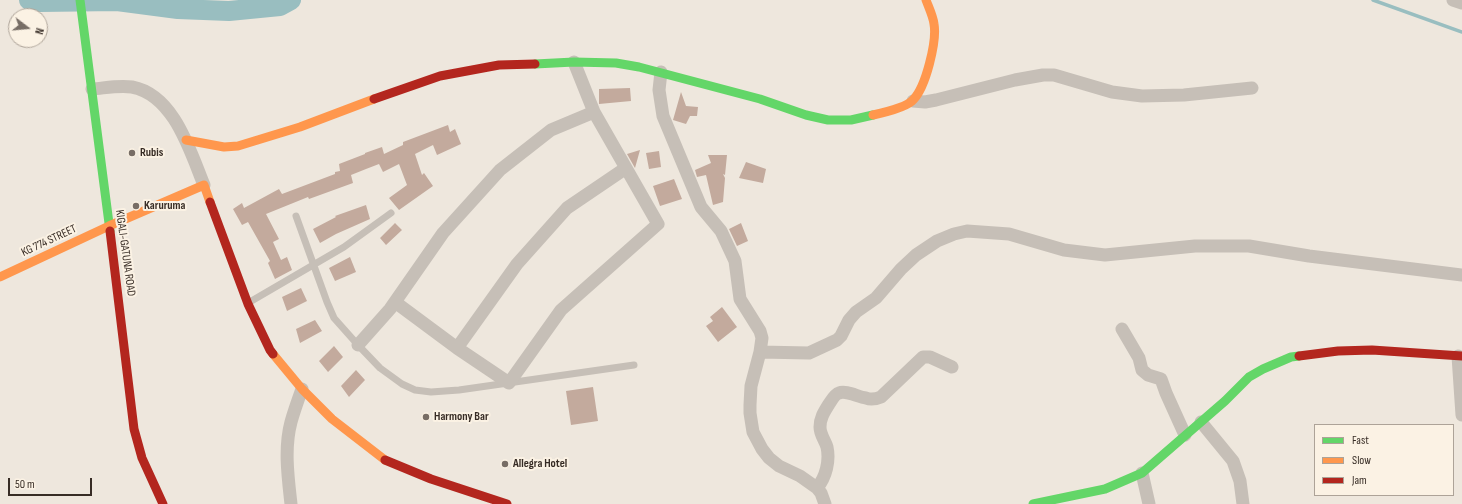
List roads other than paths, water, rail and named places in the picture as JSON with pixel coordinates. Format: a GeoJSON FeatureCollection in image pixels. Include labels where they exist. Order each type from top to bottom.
{"type":"FeatureCollection","features":[{"type":"Feature","properties":{"kind":"main road","name":"KIGALI-GATUNA ROAD"},"geometry":{"type":"LineString","coordinates":[[80,0],[117,281],[134,429],[142,458],[162,504]]}},
{"type":"Feature","properties":{"kind":"main road"},"geometry":{"type":"LineString","coordinates":[[186,140],[224,147],[238,146],[300,127],[440,76],[500,65],[574,62],[616,63],[639,67],[760,99],[828,120],[851,120],[888,112],[913,101],[922,85],[929,65],[933,46],[934,24],[926,0]]}},
{"type":"Feature","properties":{"kind":"main road"},"geometry":{"type":"LineString","coordinates":[[204,185],[248,304],[270,350],[302,389],[332,419],[384,459],[431,479],[505,504]]}},
{"type":"Feature","properties":{"kind":"main road","name":"KG 774 STREET"},"geometry":{"type":"LineString","coordinates":[[0,277],[109,226],[204,185]]}},
{"type":"Feature","properties":{"kind":"main road"},"geometry":{"type":"LineString","coordinates":[[1033,504],[1105,489],[1142,473],[1225,401],[1249,377],[1263,369],[1291,357],[1338,351],[1372,350],[1460,356]]}},
{"type":"Feature","properties":{"kind":"street"},"geometry":{"type":"LineString","coordinates":[[1453,0],[1462,3]]}},
{"type":"Feature","properties":{"kind":"street"},"geometry":{"type":"LineString","coordinates":[[395,302],[457,348],[509,383],[561,310],[658,224],[594,112],[574,62]]}},
{"type":"Feature","properties":{"kind":"street"},"geometry":{"type":"LineString","coordinates":[[661,72],[659,90],[663,116],[701,207],[721,231],[735,261],[738,271],[737,282],[740,299],[760,331],[762,338],[751,386],[750,413],[753,432],[768,458],[779,466],[800,476],[818,488],[825,504]]}},
{"type":"Feature","properties":{"kind":"street"},"geometry":{"type":"LineString","coordinates":[[913,101],[925,102],[936,100],[1016,80],[1043,75],[1054,75],[1112,92],[1142,96],[1184,95],[1252,88]]}},
{"type":"Feature","properties":{"kind":"street"},"geometry":{"type":"LineString","coordinates":[[92,89],[125,86],[146,92],[157,99],[175,122],[186,140],[204,185]]}},
{"type":"Feature","properties":{"kind":"street"},"geometry":{"type":"LineString","coordinates":[[358,345],[395,302],[443,233],[500,170],[551,130],[594,112]]}},
{"type":"Feature","properties":{"kind":"street"},"geometry":{"type":"LineString","coordinates":[[457,348],[517,264],[567,208],[626,168]]}},
{"type":"Feature","properties":{"kind":"street"},"geometry":{"type":"LineString","coordinates":[[760,352],[809,353],[837,340],[841,336],[848,320],[856,312],[876,298],[916,254],[937,241],[954,234],[967,231],[1009,234],[1064,250],[1105,255],[1195,246],[1249,246],[1309,256],[1462,275]]}},
{"type":"Feature","properties":{"kind":"street"},"geometry":{"type":"LineString","coordinates":[[1122,328],[1140,358],[1142,370],[1148,375],[1161,379],[1166,394],[1185,435]]}},
{"type":"Feature","properties":{"kind":"street"},"geometry":{"type":"LineString","coordinates":[[1460,356],[1462,415]]}},
{"type":"Feature","properties":{"kind":"street"},"geometry":{"type":"LineString","coordinates":[[818,488],[825,475],[828,457],[827,447],[821,435],[821,417],[838,393],[844,392],[866,399],[881,397],[923,357],[930,357],[952,367]]}},
{"type":"Feature","properties":{"kind":"street"},"geometry":{"type":"LineString","coordinates":[[290,504],[287,443],[290,423],[302,389]]}},
{"type":"Feature","properties":{"kind":"street"},"geometry":{"type":"LineString","coordinates":[[1201,422],[1233,461],[1240,481],[1243,504]]}},
{"type":"Feature","properties":{"kind":"street"},"geometry":{"type":"LineString","coordinates":[[1142,473],[1149,504]]}},
{"type":"Feature","properties":{"kind":"lane"},"geometry":{"type":"LineString","coordinates":[[248,304],[344,247],[391,213]]}},
{"type":"Feature","properties":{"kind":"lane"},"geometry":{"type":"LineString","coordinates":[[296,216],[334,318],[380,368],[402,384],[415,390],[431,392],[459,390],[634,365]]}},
{"type":"Feature","properties":{"kind":"waterway"},"geometry":{"type":"LineString","coordinates":[[29,0],[40,2],[117,1],[178,9],[229,11],[280,6],[291,0]]}},
{"type":"Feature","properties":{"kind":"waterway"},"geometry":{"type":"LineString","coordinates":[[1373,0],[1462,32]]}},
{"type":"Feature","properties":{"kind":"place","name":"Rubis"},"geometry":{"type":"Point","coordinates":[132,153]}},
{"type":"Feature","properties":{"kind":"place","name":"Karuruma"},"geometry":{"type":"Point","coordinates":[136,206]}},
{"type":"Feature","properties":{"kind":"place","name":"Harmony Bar"},"geometry":{"type":"Point","coordinates":[426,417]}},
{"type":"Feature","properties":{"kind":"place","name":"Allegra Hotel"},"geometry":{"type":"Point","coordinates":[505,464]}}]}
